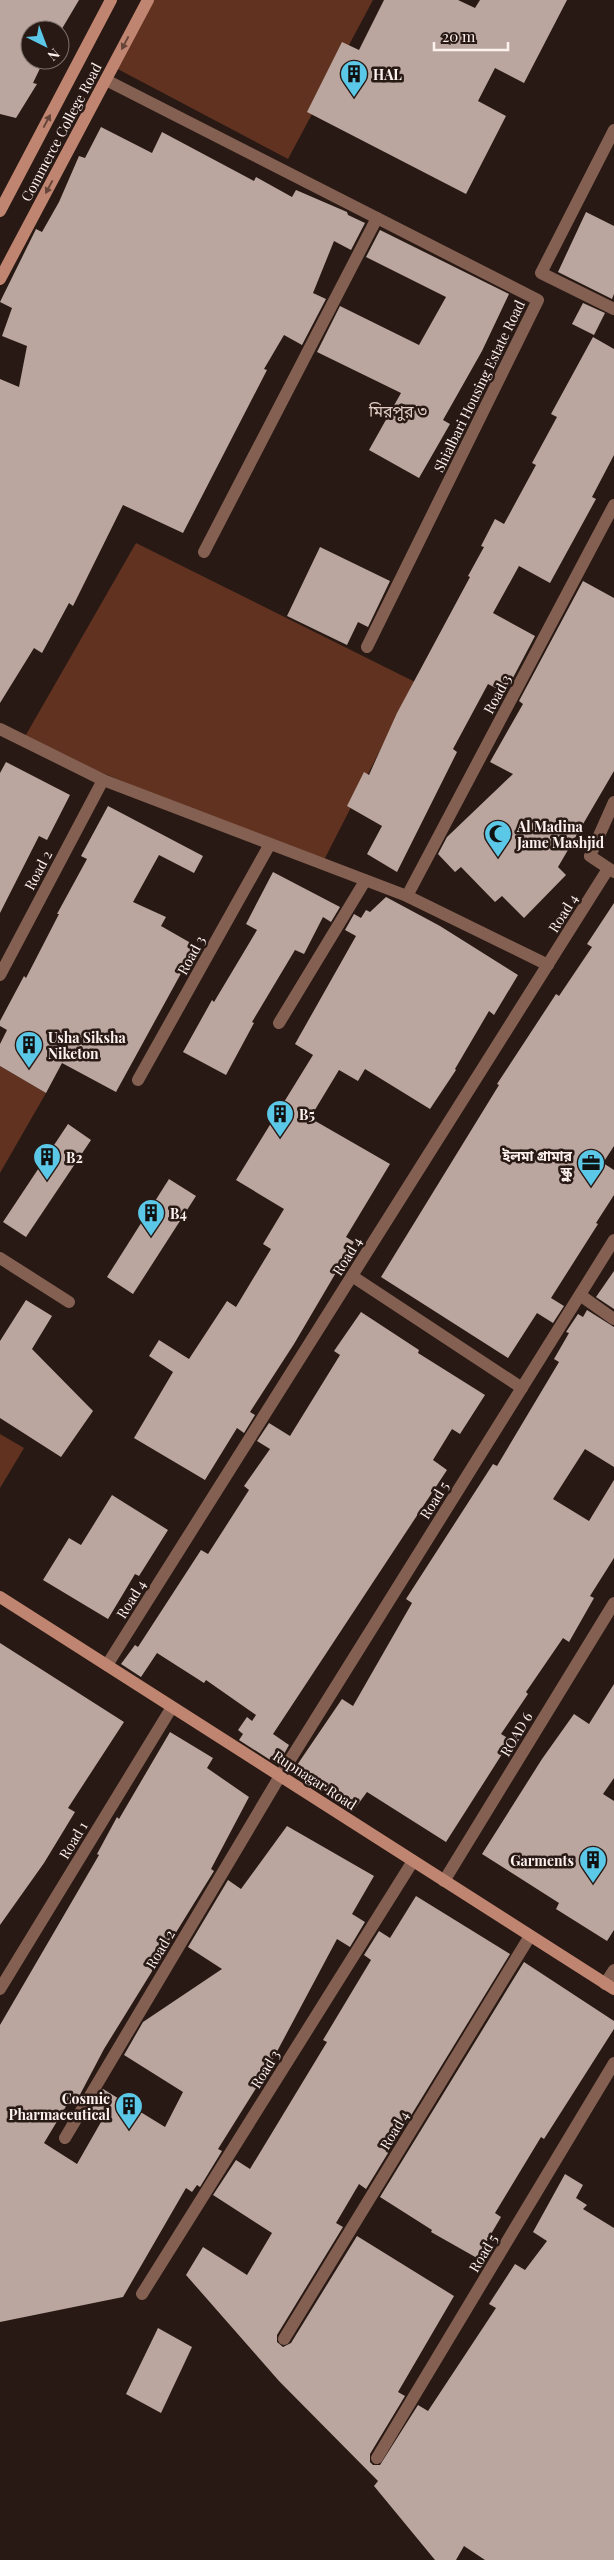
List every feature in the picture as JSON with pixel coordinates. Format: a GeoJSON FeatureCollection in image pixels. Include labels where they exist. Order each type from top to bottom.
{"type":"FeatureCollection","features":[{"type":"Feature","properties":{"kind":"street","name":"Commerce College Road"},"geometry":{"type":"LineString","coordinates":[[0,210],[111,0]]}},
{"type":"Feature","properties":{"kind":"street","name":"Commerce College Road"},"geometry":{"type":"LineString","coordinates":[[0,279],[148,0]]}},
{"type":"Feature","properties":{"kind":"street","name":"Shialbari Housing Estate Road"},"geometry":{"type":"LineString","coordinates":[[106,80],[538,300],[367,647]]}},
{"type":"Feature","properties":{"kind":"street"},"geometry":{"type":"LineString","coordinates":[[614,130],[541,273],[614,309]]}},
{"type":"Feature","properties":{"kind":"street"},"geometry":{"type":"LineString","coordinates":[[204,552],[377,218]]}},
{"type":"Feature","properties":{"kind":"street","name":"Road 3"},"geometry":{"type":"LineString","coordinates":[[407,896],[614,505]]}},
{"type":"Feature","properties":{"kind":"street"},"geometry":{"type":"LineString","coordinates":[[0,729],[103,780],[407,896],[548,965]]}},
{"type":"Feature","properties":{"kind":"street","name":"Road 2"},"geometry":{"type":"LineString","coordinates":[[0,975],[103,780]]}},
{"type":"Feature","properties":{"kind":"street"},"geometry":{"type":"LineString","coordinates":[[611,871],[590,856],[614,802]]}},
{"type":"Feature","properties":{"kind":"street","name":"Road 3"},"geometry":{"type":"LineString","coordinates":[[138,1080],[270,844]]}},
{"type":"Feature","properties":{"kind":"street","name":"Road 4"},"geometry":{"type":"LineString","coordinates":[[107,1665],[548,965],[611,871]]}},
{"type":"Feature","properties":{"kind":"street"},"geometry":{"type":"LineString","coordinates":[[279,1023],[366,881]]}},
{"type":"Feature","properties":{"kind":"street","name":"Road 5"},"geometry":{"type":"LineString","coordinates":[[280,1776],[614,1240]]}},
{"type":"Feature","properties":{"kind":"street"},"geometry":{"type":"LineString","coordinates":[[0,1258],[68,1302]]}},
{"type":"Feature","properties":{"kind":"street"},"geometry":{"type":"LineString","coordinates":[[352,1276],[522,1388]]}},
{"type":"Feature","properties":{"kind":"street"},"geometry":{"type":"LineString","coordinates":[[580,1295],[614,1319]]}},
{"type":"Feature","properties":{"kind":"street","name":"Rupnagar Road"},"geometry":{"type":"LineString","coordinates":[[0,1597],[610,1987]]}},
{"type":"Feature","properties":{"kind":"street","name":"ROAD 6"},"geometry":{"type":"LineString","coordinates":[[444,1881],[614,1603]]}},
{"type":"Feature","properties":{"kind":"street","name":"Road 1"},"geometry":{"type":"LineString","coordinates":[[0,1989],[172,1707]]}},
{"type":"Feature","properties":{"kind":"street","name":"Road 2"},"geometry":{"type":"LineString","coordinates":[[65,2138],[280,1776]]}},
{"type":"Feature","properties":{"kind":"street","name":"Road 3"},"geometry":{"type":"LineString","coordinates":[[142,2294],[413,1861]]}},
{"type":"Feature","properties":{"kind":"street","name":"Road 4"},"geometry":{"type":"LineString","coordinates":[[284,2339],[530,1936]]}},
{"type":"Feature","properties":{"kind":"street"},"geometry":{"type":"LineString","coordinates":[[610,1987],[614,1970]]}},
{"type":"Feature","properties":{"kind":"street","name":"Road 5"},"geometry":{"type":"LineString","coordinates":[[377,2458],[614,2063]]}},
{"type":"Feature","properties":{"kind":"shaded area"},"geometry":{"type":"Polygon","coordinates":[[[148,0],[373,0],[288,159],[112,66],[148,0]]]}},
{"type":"Feature","properties":{"kind":"shaded area"},"geometry":{"type":"Polygon","coordinates":[[[136,543],[415,682],[322,864],[23,740],[136,543]]]}},
{"type":"Feature","properties":{"kind":"shaded area"},"geometry":{"type":"Polygon","coordinates":[[[0,1066],[46,1093],[0,1173],[0,1066]]]}},
{"type":"Feature","properties":{"kind":"shaded area"},"geometry":{"type":"Polygon","coordinates":[[[0,1434],[24,1448],[0,1488],[0,1434]]]}},
{"type":"Feature","properties":{"kind":"building"},"geometry":{"type":"Polygon","coordinates":[[[0,0],[79,0],[67,20],[20,20],[20,70],[39,70],[33,83],[37,84],[16,118],[0,114],[0,0]]]}},
{"type":"Feature","properties":{"kind":"building","name":"HAL"},"geometry":{"type":"Polygon","coordinates":[[[384,0],[458,0],[475,8],[480,0],[567,0],[524,83],[495,68],[478,101],[506,116],[466,194],[307,112],[342,42],[359,50],[384,0]]]}},
{"type":"Feature","properties":{"kind":"building"},"geometry":{"type":"Polygon","coordinates":[[[101,127],[152,153],[162,132],[254,181],[256,177],[292,197],[296,190],[347,212],[348,215],[365,223],[351,250],[334,241],[313,293],[326,299],[302,345],[284,335],[264,369],[267,370],[183,533],[123,505],[73,606],[69,603],[42,653],[34,648],[0,703],[0,379],[19,387],[27,346],[2,336],[12,308],[0,302],[36,229],[42,232],[59,202],[79,156],[85,158],[101,127]]]}},
{"type":"Feature","properties":{"kind":"building"},"geometry":{"type":"Polygon","coordinates":[[[586,212],[614,226],[614,294],[612,299],[558,272],[586,212]]]}},
{"type":"Feature","properties":{"kind":"building"},"geometry":{"type":"Polygon","coordinates":[[[380,230],[509,294],[482,351],[443,420],[450,424],[419,478],[369,450],[401,393],[317,352],[340,306],[419,345],[446,297],[366,257],[380,230]]]}},
{"type":"Feature","properties":{"kind":"building"},"geometry":{"type":"Polygon","coordinates":[[[583,303],[605,313],[594,335],[572,324],[583,303]]]}},
{"type":"Feature","properties":{"kind":"building"},"geometry":{"type":"Polygon","coordinates":[[[593,337],[614,349],[614,455],[592,497],[596,499],[550,583],[519,566],[493,613],[535,636],[505,693],[488,684],[453,749],[457,752],[397,872],[367,854],[382,826],[347,806],[364,772],[369,775],[397,713],[470,577],[468,576],[484,547],[481,546],[495,519],[504,524],[536,465],[532,463],[557,417],[551,414],[593,337]]]}},
{"type":"Feature","properties":{"kind":"building"},"geometry":{"type":"Polygon","coordinates":[[[320,547],[390,581],[368,627],[358,622],[347,645],[287,616],[320,547]]]}},
{"type":"Feature","properties":{"kind":"building"},"geometry":{"type":"Polygon","coordinates":[[[583,581],[614,598],[614,771],[558,867],[566,875],[524,918],[502,896],[495,902],[461,867],[455,872],[438,854],[447,837],[513,774],[490,762],[523,704],[519,701],[583,581]]]}},
{"type":"Feature","properties":{"kind":"building"},"geometry":{"type":"Polygon","coordinates":[[[6,762],[70,795],[47,840],[39,836],[0,913],[0,773],[6,762]]]}},
{"type":"Feature","properties":{"kind":"building"},"geometry":{"type":"Polygon","coordinates":[[[108,806],[203,856],[194,873],[159,855],[133,902],[166,917],[161,926],[196,946],[116,1092],[62,1063],[46,1093],[0,1066],[0,1044],[7,1030],[0,1026],[0,1021],[24,976],[26,978],[59,914],[57,914],[87,859],[81,856],[108,806]]]}},
{"type":"Feature","properties":{"kind":"building"},"geometry":{"type":"Polygon","coordinates":[[[273,872],[340,907],[331,922],[323,917],[304,954],[295,950],[252,1022],[254,1023],[226,1075],[183,1052],[212,1000],[214,1002],[257,930],[246,924],[273,872]]]}},
{"type":"Feature","properties":{"kind":"building"},"geometry":{"type":"Polygon","coordinates":[[[386,897],[440,926],[518,975],[494,1015],[489,1011],[456,1070],[430,1109],[365,1069],[358,1081],[339,1070],[310,1118],[390,1164],[346,1237],[354,1242],[294,1344],[250,1412],[255,1415],[244,1433],[237,1428],[205,1480],[134,1438],[173,1372],[149,1356],[159,1340],[189,1359],[227,1301],[236,1307],[271,1249],[263,1244],[284,1209],[236,1180],[313,1055],[295,1044],[356,936],[345,930],[354,914],[361,918],[366,910],[370,912],[386,897]]]}},
{"type":"Feature","properties":{"kind":"building"},"geometry":{"type":"Polygon","coordinates":[[[614,903],[614,1146],[603,1163],[614,1170],[614,1195],[551,1298],[564,1306],[553,1323],[537,1313],[508,1358],[381,1277],[499,1085],[497,1084],[556,994],[559,996],[592,947],[587,944],[614,903]]]}},
{"type":"Feature","properties":{"kind":"building","name":"B2"},"geometry":{"type":"Polygon","coordinates":[[[68,1124],[91,1140],[26,1237],[3,1222],[68,1124]]]}},
{"type":"Feature","properties":{"kind":"building","name":"B4"},"geometry":{"type":"Polygon","coordinates":[[[169,1179],[196,1196],[133,1294],[107,1277],[169,1179]]]}},
{"type":"Feature","properties":{"kind":"building"},"geometry":{"type":"Polygon","coordinates":[[[614,1271],[614,1309],[596,1297],[614,1271]]]}},
{"type":"Feature","properties":{"kind":"building"},"geometry":{"type":"Polygon","coordinates":[[[26,1300],[52,1316],[32,1349],[93,1411],[61,1457],[0,1418],[0,1341],[26,1300]]]}},
{"type":"Feature","properties":{"kind":"building"},"geometry":{"type":"Polygon","coordinates":[[[587,1310],[614,1327],[614,1467],[585,1449],[553,1499],[589,1521],[614,1480],[614,1558],[590,1596],[594,1598],[569,1642],[563,1638],[526,1692],[528,1694],[501,1734],[511,1740],[446,1842],[367,1792],[353,1811],[320,1787],[318,1790],[293,1771],[342,1699],[353,1706],[412,1603],[406,1599],[493,1464],[497,1466],[559,1362],[554,1359],[569,1333],[566,1332],[578,1314],[583,1317],[587,1310]]]}},
{"type":"Feature","properties":{"kind":"building"},"geometry":{"type":"Polygon","coordinates":[[[361,1312],[419,1350],[418,1353],[485,1395],[460,1434],[452,1429],[433,1460],[447,1470],[273,1734],[289,1745],[278,1765],[239,1740],[243,1734],[238,1730],[247,1717],[252,1721],[256,1715],[206,1680],[204,1683],[157,1653],[141,1677],[121,1664],[135,1645],[138,1647],[201,1550],[208,1554],[249,1490],[244,1486],[270,1449],[257,1441],[269,1423],[290,1436],[340,1355],[334,1351],[361,1312]]]}},
{"type":"Feature","properties":{"kind":"building"},"geometry":{"type":"Polygon","coordinates":[[[112,1495],[168,1530],[139,1576],[135,1574],[108,1619],[43,1580],[69,1538],[81,1545],[112,1495]]]}},
{"type":"Feature","properties":{"kind":"building"},"geometry":{"type":"Polygon","coordinates":[[[0,1643],[124,1722],[68,1808],[75,1812],[44,1863],[0,1925],[0,1643]]]}},
{"type":"Feature","properties":{"kind":"building"},"geometry":{"type":"Polygon","coordinates":[[[614,1684],[614,1778],[603,1794],[614,1801],[614,1930],[607,1941],[556,1909],[559,1903],[482,1854],[542,1759],[574,1714],[589,1724],[614,1684]]]}},
{"type":"Feature","properties":{"kind":"building"},"geometry":{"type":"Polygon","coordinates":[[[170,1732],[213,1758],[207,1768],[249,1797],[211,1869],[214,1871],[104,2049],[74,2106],[68,2103],[44,2143],[77,2164],[101,2122],[88,2115],[103,2089],[165,2127],[183,2092],[124,2055],[143,2022],[222,1969],[188,1947],[228,1880],[241,1889],[287,1826],[374,1876],[352,1914],[365,1922],[350,1947],[337,1939],[265,2074],[218,2149],[222,2151],[200,2187],[197,2185],[192,2192],[186,2188],[123,2297],[0,2322],[0,2025],[99,1855],[97,1854],[117,1817],[119,1819],[170,1732]]]}},
{"type":"Feature","properties":{"kind":"building"},"geometry":{"type":"Polygon","coordinates":[[[416,1896],[510,1954],[366,2189],[359,2184],[336,2223],[343,2227],[277,2335],[277,2342],[283,2347],[291,2343],[357,2236],[454,2296],[398,2392],[405,2396],[370,2454],[370,2462],[373,2465],[380,2465],[418,2405],[428,2411],[496,2308],[489,2304],[515,2264],[525,2270],[547,2241],[533,2232],[565,2174],[583,2185],[576,2198],[587,2205],[583,2209],[614,2228],[614,2560],[485,2560],[464,2546],[456,2560],[435,2560],[374,2486],[378,2481],[279,2381],[186,2275],[203,2247],[247,2275],[272,2233],[213,2195],[236,2160],[250,2169],[327,2042],[323,2040],[371,1960],[364,1955],[379,1931],[390,1938],[416,1896]]]}},
{"type":"Feature","properties":{"kind":"building"},"geometry":{"type":"Polygon","coordinates":[[[524,1962],[614,2021],[614,2029],[544,2139],[541,2137],[495,2213],[501,2217],[477,2258],[431,2232],[432,2230],[380,2197],[524,1962]]]}},
{"type":"Feature","properties":{"kind":"building"},"geometry":{"type":"Polygon","coordinates":[[[158,2328],[192,2347],[161,2413],[126,2394],[158,2328]]]}},
{"type":"Feature","properties":{"kind":"place","name":"HAL"},"geometry":{"type":"Point","coordinates":[354,98]}},
{"type":"Feature","properties":{"kind":"place","name":"Al Madina Jame Mashjid"},"geometry":{"type":"Point","coordinates":[498,858]}},
{"type":"Feature","properties":{"kind":"place","name":"Usha Siksha Niketon"},"geometry":{"type":"Point","coordinates":[29,1069]}},
{"type":"Feature","properties":{"kind":"place","name":"B5"},"geometry":{"type":"Point","coordinates":[280,1138]}},
{"type":"Feature","properties":{"kind":"place","name":"B2"},"geometry":{"type":"Point","coordinates":[47,1181]}},
{"type":"Feature","properties":{"kind":"place","name":"ইলমা গ্রামার স্কুল"},"geometry":{"type":"Point","coordinates":[591,1187]}},
{"type":"Feature","properties":{"kind":"place","name":"B4"},"geometry":{"type":"Point","coordinates":[151,1237]}},
{"type":"Feature","properties":{"kind":"place","name":"Garments"},"geometry":{"type":"Point","coordinates":[593,1884]}},
{"type":"Feature","properties":{"kind":"place","name":"Cosmic Pharmaceutical"},"geometry":{"type":"Point","coordinates":[129,2130]}},
{"type":"Feature","properties":{"kind":"district","name":"মিরপুর ৩"},"geometry":{"type":"Point","coordinates":[398,410]}}]}
